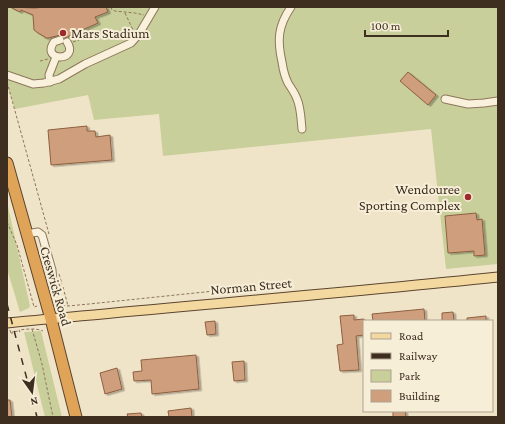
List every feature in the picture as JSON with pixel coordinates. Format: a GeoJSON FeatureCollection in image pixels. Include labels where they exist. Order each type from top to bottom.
{"type":"FeatureCollection","features":[{"type":"Feature","properties":{"kind":"highway","name":"Creswick Road"},"geometry":{"type":"LineString","coordinates":[[7,163],[51,318],[76,417]]}},
{"type":"Feature","properties":{"kind":"main road","name":"Norman Street"},"geometry":{"type":"LineString","coordinates":[[7,323],[395,288],[498,277]]}},
{"type":"Feature","properties":{"kind":"lane"},"geometry":{"type":"LineString","coordinates":[[7,75],[33,84],[60,79],[85,64],[131,43],[139,34],[155,7]]}},
{"type":"Feature","properties":{"kind":"lane"},"geometry":{"type":"LineString","coordinates":[[291,7],[281,24],[279,49],[288,82],[297,99],[302,130]]}},
{"type":"Feature","properties":{"kind":"lane"},"geometry":{"type":"LineString","coordinates":[[50,82],[49,75],[54,55],[51,48],[56,41],[67,41],[69,48],[68,54],[63,57],[54,55]]}},
{"type":"Feature","properties":{"kind":"lane"},"geometry":{"type":"LineString","coordinates":[[445,99],[468,104],[484,104],[498,101]]}},
{"type":"Feature","properties":{"kind":"lane"},"geometry":{"type":"LineString","coordinates":[[26,234],[38,232],[42,235],[52,270],[53,283],[56,287]]}},
{"type":"Feature","properties":{"kind":"path"},"geometry":{"type":"LineString","coordinates":[[111,7],[113,11],[135,12],[144,15]]}},
{"type":"Feature","properties":{"kind":"path"},"geometry":{"type":"LineString","coordinates":[[125,12],[133,31]]}},
{"type":"Feature","properties":{"kind":"path"},"geometry":{"type":"LineString","coordinates":[[67,41],[79,40]]}},
{"type":"Feature","properties":{"kind":"path"},"geometry":{"type":"LineString","coordinates":[[40,61],[48,59],[54,55]]}},
{"type":"Feature","properties":{"kind":"path"},"geometry":{"type":"LineString","coordinates":[[7,81],[49,236]]}},
{"type":"Feature","properties":{"kind":"path"},"geometry":{"type":"LineString","coordinates":[[7,222],[17,246],[34,307],[37,306]]}},
{"type":"Feature","properties":{"kind":"path"},"geometry":{"type":"LineString","coordinates":[[59,271],[68,306]]}},
{"type":"Feature","properties":{"kind":"path"},"geometry":{"type":"LineString","coordinates":[[57,306],[253,287]]}},
{"type":"Feature","properties":{"kind":"path"},"geometry":{"type":"LineString","coordinates":[[7,331],[10,330],[11,334],[12,332],[20,332],[20,330],[32,329],[43,331]]}},
{"type":"Feature","properties":{"kind":"path"},"geometry":{"type":"LineString","coordinates":[[32,329],[42,364],[52,417]]}},
{"type":"Feature","properties":{"kind":"green space"},"geometry":{"type":"Polygon","coordinates":[[[7,7],[498,7],[498,264],[446,269],[431,129],[163,156],[159,114],[94,120],[88,95],[15,109],[7,83],[7,7]]]}},
{"type":"Feature","properties":{"kind":"green space"},"geometry":{"type":"Polygon","coordinates":[[[7,202],[30,306],[29,308],[20,312],[7,269],[7,202]]]}},
{"type":"Feature","properties":{"kind":"green space"},"geometry":{"type":"Polygon","coordinates":[[[41,331],[62,417],[45,417],[24,332],[41,331]]]}},
{"type":"Feature","properties":{"kind":"building"},"geometry":{"type":"Polygon","coordinates":[[[10,7],[106,7],[108,12],[95,17],[98,23],[68,37],[64,38],[61,35],[45,38],[34,30],[33,15],[21,10],[20,12],[10,7]]]}},
{"type":"Feature","properties":{"kind":"building"},"geometry":{"type":"Polygon","coordinates":[[[408,72],[436,95],[428,105],[400,81],[408,72]]]}},
{"type":"Feature","properties":{"kind":"building"},"geometry":{"type":"Polygon","coordinates":[[[87,126],[87,131],[95,131],[96,137],[110,135],[112,160],[51,165],[48,130],[87,126]]]}},
{"type":"Feature","properties":{"kind":"building"},"geometry":{"type":"Polygon","coordinates":[[[476,213],[477,220],[482,219],[485,255],[474,256],[474,251],[448,253],[445,216],[476,213]]]}},
{"type":"Feature","properties":{"kind":"building"},"geometry":{"type":"Polygon","coordinates":[[[424,309],[425,320],[373,320],[372,314],[424,309]]]}},
{"type":"Feature","properties":{"kind":"building"},"geometry":{"type":"Polygon","coordinates":[[[453,312],[454,320],[442,320],[442,313],[453,312]]]}},
{"type":"Feature","properties":{"kind":"building"},"geometry":{"type":"Polygon","coordinates":[[[354,315],[354,320],[364,319],[363,335],[356,336],[359,370],[340,371],[337,345],[343,344],[340,316],[354,315]]]}},
{"type":"Feature","properties":{"kind":"building"},"geometry":{"type":"Polygon","coordinates":[[[486,316],[486,320],[467,320],[467,318],[486,316]]]}},
{"type":"Feature","properties":{"kind":"building"},"geometry":{"type":"Polygon","coordinates":[[[215,321],[216,334],[207,335],[205,322],[215,321]]]}},
{"type":"Feature","properties":{"kind":"building"},"geometry":{"type":"Polygon","coordinates":[[[196,355],[199,389],[152,394],[151,380],[134,381],[133,372],[142,371],[141,360],[196,355]]]}},
{"type":"Feature","properties":{"kind":"building"},"geometry":{"type":"Polygon","coordinates":[[[244,361],[245,380],[234,381],[232,362],[244,361]]]}},
{"type":"Feature","properties":{"kind":"building"},"geometry":{"type":"Polygon","coordinates":[[[117,368],[122,389],[105,394],[100,373],[117,368]]]}},
{"type":"Feature","properties":{"kind":"building"},"geometry":{"type":"Polygon","coordinates":[[[7,400],[10,400],[12,417],[7,417],[7,400]]]}},
{"type":"Feature","properties":{"kind":"building"},"geometry":{"type":"Polygon","coordinates":[[[191,408],[192,417],[169,417],[168,411],[191,408]]]}},
{"type":"Feature","properties":{"kind":"building"},"geometry":{"type":"Polygon","coordinates":[[[393,412],[405,412],[406,417],[393,417],[393,412]]]}},
{"type":"Feature","properties":{"kind":"building"},"geometry":{"type":"Polygon","coordinates":[[[141,413],[142,417],[128,417],[127,414],[141,413]]]}},
{"type":"Feature","properties":{"kind":"railway"},"geometry":{"type":"LineString","coordinates":[[7,304],[37,417]]}},
{"type":"Feature","properties":{"kind":"place","name":"Mars Stadium"},"geometry":{"type":"Point","coordinates":[63,33]}},
{"type":"Feature","properties":{"kind":"place","name":"Wendouree Sporting Complex"},"geometry":{"type":"Point","coordinates":[468,197]}}]}
